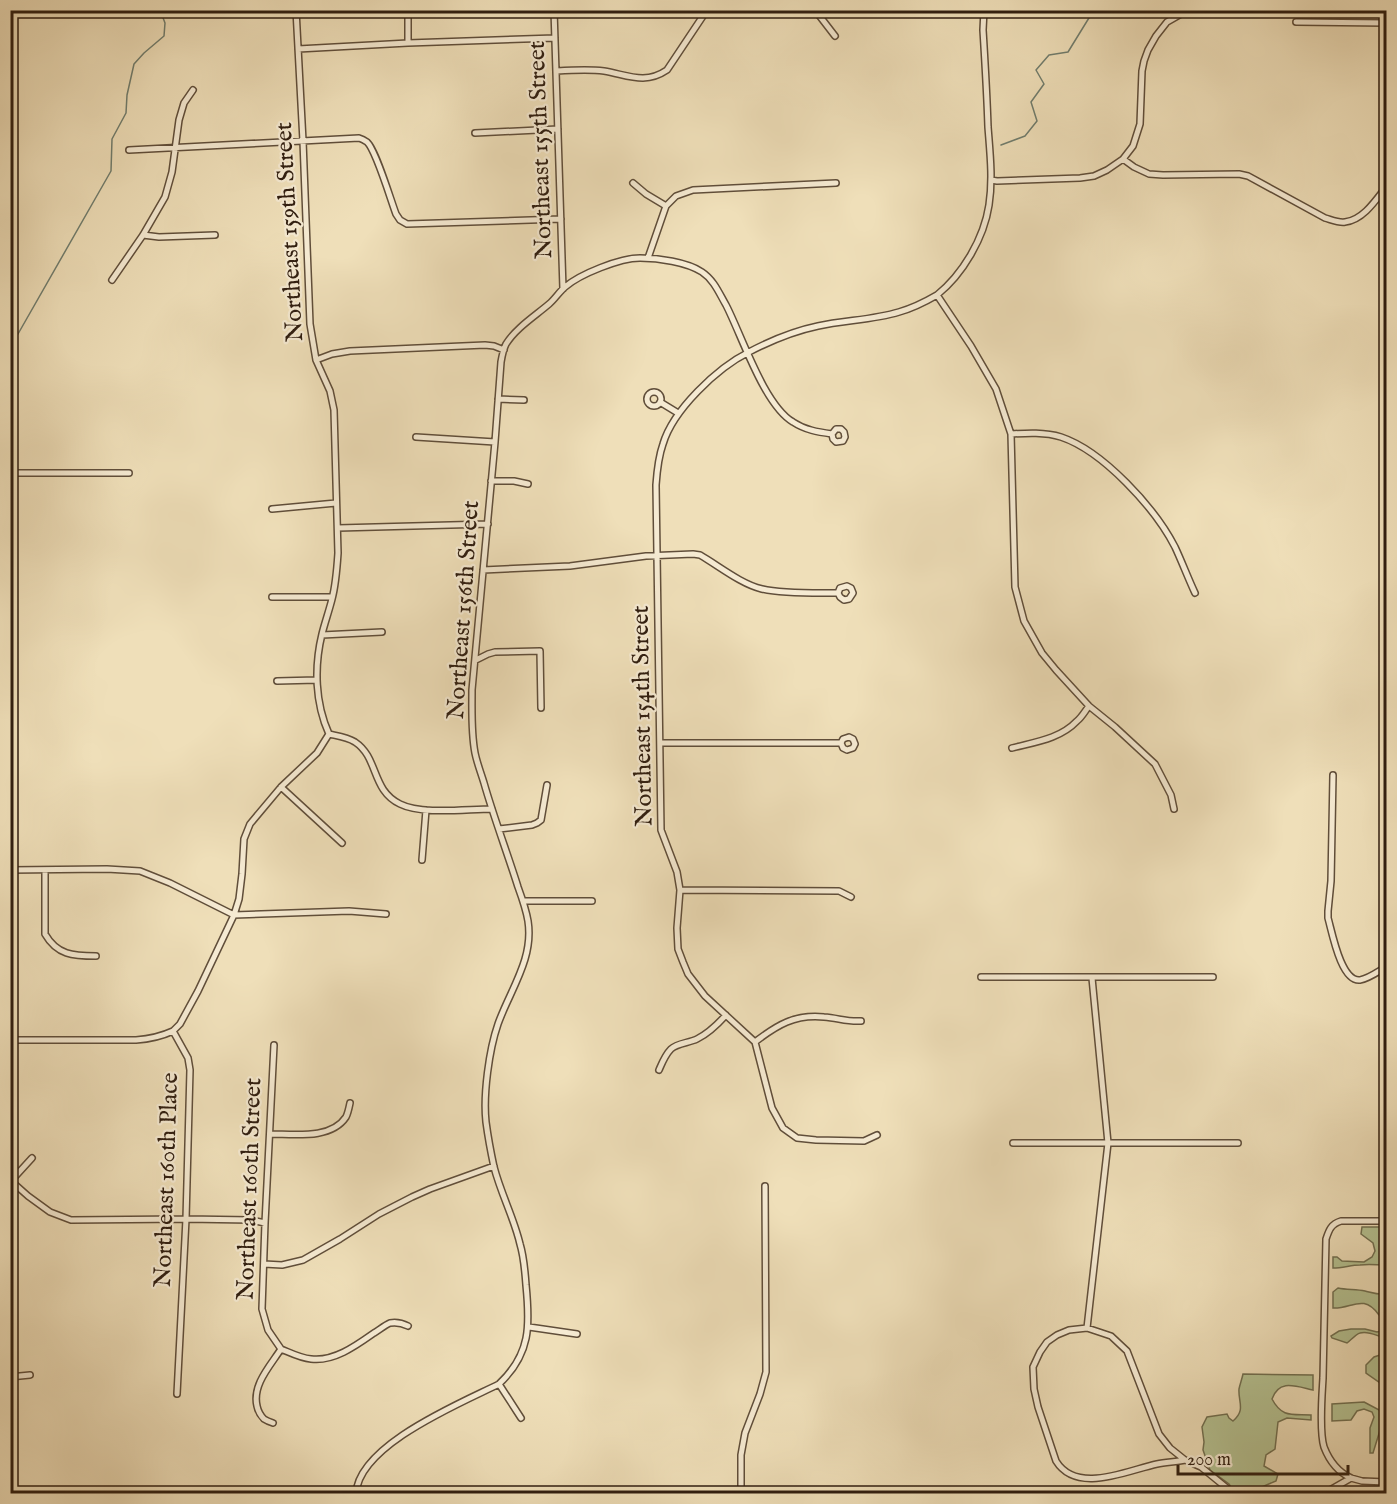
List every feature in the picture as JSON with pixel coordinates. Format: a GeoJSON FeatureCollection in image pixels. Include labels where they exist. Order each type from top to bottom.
{"type":"FeatureCollection","features":[{"type":"Feature","properties":{"kind":"street","name":"Northeast 159th Street"},"geometry":{"type":"LineString","coordinates":[[296,10],[310,324],[316,360],[330,391],[333,410],[338,528],[337,572],[318,655],[317,680],[322,718],[329,734]]}},
{"type":"Feature","properties":{"kind":"street"},"geometry":{"type":"LineString","coordinates":[[408,10],[408,43]]}},
{"type":"Feature","properties":{"kind":"street","name":"Northeast 155th Street"},"geometry":{"type":"LineString","coordinates":[[554,10],[563,289]]}},
{"type":"Feature","properties":{"kind":"street"},"geometry":{"type":"LineString","coordinates":[[557,71],[603,71],[643,78],[658,76],[667,70],[707,10]]}},
{"type":"Feature","properties":{"kind":"street"},"geometry":{"type":"LineString","coordinates":[[815,10],[835,36]]}},
{"type":"Feature","properties":{"kind":"street"},"geometry":{"type":"LineString","coordinates":[[984,10],[983,30],[991,180],[989,206],[973,250],[958,273],[937,295],[996,389],[1011,434],[1015,587],[1024,621],[1042,653],[1056,670],[1089,706],[1155,764],[1171,795],[1174,809]]}},
{"type":"Feature","properties":{"kind":"street"},"geometry":{"type":"LineString","coordinates":[[991,180],[1021,181],[1094,176],[1123,159],[1133,146],[1140,124],[1144,61],[1156,36],[1167,22],[1192,10]]}},
{"type":"Feature","properties":{"kind":"street"},"geometry":{"type":"LineString","coordinates":[[1296,22],[1386,23]]}},
{"type":"Feature","properties":{"kind":"street"},"geometry":{"type":"LineString","coordinates":[[298,49],[555,38]]}},
{"type":"Feature","properties":{"kind":"street"},"geometry":{"type":"LineString","coordinates":[[112,280],[143,236],[165,197],[172,172],[178,120],[193,90]]}},
{"type":"Feature","properties":{"kind":"street"},"geometry":{"type":"LineString","coordinates":[[1386,123],[1386,134]]}},
{"type":"Feature","properties":{"kind":"street"},"geometry":{"type":"LineString","coordinates":[[475,132],[558,129]]}},
{"type":"Feature","properties":{"kind":"street"},"geometry":{"type":"LineString","coordinates":[[129,150],[359,138],[370,144],[396,214],[407,224],[561,219]]}},
{"type":"Feature","properties":{"kind":"street"},"geometry":{"type":"LineString","coordinates":[[1123,159],[1149,174],[1239,174],[1248,176],[1325,219],[1338,222],[1356,219],[1386,187]]}},
{"type":"Feature","properties":{"kind":"street"},"geometry":{"type":"LineString","coordinates":[[633,183],[666,206]]}},
{"type":"Feature","properties":{"kind":"street"},"geometry":{"type":"LineString","coordinates":[[648,258],[666,206],[676,196],[693,190],[836,183]]}},
{"type":"Feature","properties":{"kind":"street"},"geometry":{"type":"LineString","coordinates":[[143,236],[215,235]]}},
{"type":"Feature","properties":{"kind":"street","name":"Northeast 156th Street"},"geometry":{"type":"LineString","coordinates":[[529,1327],[521,1245],[494,1166],[486,1120],[492,1044],[498,1023],[527,954],[529,928],[523,901],[475,753],[471,717],[501,362],[504,350],[513,335],[570,283],[611,263],[635,258],[669,261],[692,267],[711,279],[769,396],[791,421],[805,429],[832,434]]}},
{"type":"Feature","properties":{"kind":"street","name":"Northeast 154th Street"},"geometry":{"type":"LineString","coordinates":[[755,1042],[705,996],[688,974],[678,948],[680,890],[677,872],[661,830],[656,485],[658,461],[663,442],[678,413],[699,390],[747,352],[816,326],[899,312],[937,295]]}},
{"type":"Feature","properties":{"kind":"street"},"geometry":{"type":"LineString","coordinates":[[316,360],[350,351],[485,345],[504,350]]}},
{"type":"Feature","properties":{"kind":"street"},"geometry":{"type":"LineString","coordinates":[[498,399],[524,400]]}},
{"type":"Feature","properties":{"kind":"street"},"geometry":{"type":"LineString","coordinates":[[660,402],[678,413]]}},
{"type":"Feature","properties":{"kind":"street"},"geometry":{"type":"LineString","coordinates":[[1011,434],[1036,433],[1059,436],[1076,443],[1103,461],[1150,509],[1174,545],[1195,593]]}},
{"type":"Feature","properties":{"kind":"street"},"geometry":{"type":"LineString","coordinates":[[416,437],[495,442]]}},
{"type":"Feature","properties":{"kind":"street"},"geometry":{"type":"LineString","coordinates":[[10,473],[129,473]]}},
{"type":"Feature","properties":{"kind":"street"},"geometry":{"type":"LineString","coordinates":[[491,481],[528,484]]}},
{"type":"Feature","properties":{"kind":"street"},"geometry":{"type":"LineString","coordinates":[[272,508],[336,503]]}},
{"type":"Feature","properties":{"kind":"street"},"geometry":{"type":"LineString","coordinates":[[338,528],[488,524]]}},
{"type":"Feature","properties":{"kind":"street"},"geometry":{"type":"LineString","coordinates":[[483,570],[570,566],[658,555],[693,554],[700,555],[751,585],[764,590],[838,593]]}},
{"type":"Feature","properties":{"kind":"street"},"geometry":{"type":"LineString","coordinates":[[272,597],[332,597]]}},
{"type":"Feature","properties":{"kind":"street"},"geometry":{"type":"LineString","coordinates":[[322,634],[382,632]]}},
{"type":"Feature","properties":{"kind":"street"},"geometry":{"type":"LineString","coordinates":[[476,660],[495,652],[540,651],[540,708]]}},
{"type":"Feature","properties":{"kind":"street"},"geometry":{"type":"LineString","coordinates":[[277,681],[317,680]]}},
{"type":"Feature","properties":{"kind":"street"},"geometry":{"type":"LineString","coordinates":[[1012,748],[1062,733],[1077,722],[1089,706]]}},
{"type":"Feature","properties":{"kind":"street"},"geometry":{"type":"LineString","coordinates":[[10,1040],[140,1040],[161,1037],[180,1024],[234,915],[239,899],[244,838],[250,824],[281,787],[317,753],[329,734],[344,736],[357,743],[371,761],[380,786],[386,795],[403,806],[426,810],[492,809]]}},
{"type":"Feature","properties":{"kind":"street"},"geometry":{"type":"LineString","coordinates":[[660,743],[842,743]]}},
{"type":"Feature","properties":{"kind":"street"},"geometry":{"type":"LineString","coordinates":[[1332,775],[1331,881],[1328,918],[1340,959],[1350,977],[1361,980],[1386,967]]}},
{"type":"Feature","properties":{"kind":"street"},"geometry":{"type":"LineString","coordinates":[[499,830],[537,824],[542,820],[547,785]]}},
{"type":"Feature","properties":{"kind":"street"},"geometry":{"type":"LineString","coordinates":[[281,787],[342,843]]}},
{"type":"Feature","properties":{"kind":"street"},"geometry":{"type":"LineString","coordinates":[[422,860],[426,810]]}},
{"type":"Feature","properties":{"kind":"street"},"geometry":{"type":"LineString","coordinates":[[10,870],[107,868],[140,871],[170,883],[234,915],[349,911],[386,914]]}},
{"type":"Feature","properties":{"kind":"street"},"geometry":{"type":"LineString","coordinates":[[45,870],[45,934],[49,941],[64,952],[78,956],[96,956]]}},
{"type":"Feature","properties":{"kind":"street"},"geometry":{"type":"LineString","coordinates":[[680,890],[839,891],[851,897]]}},
{"type":"Feature","properties":{"kind":"street"},"geometry":{"type":"LineString","coordinates":[[523,901],[592,901]]}},
{"type":"Feature","properties":{"kind":"street"},"geometry":{"type":"LineString","coordinates":[[981,977],[1213,977]]}},
{"type":"Feature","properties":{"kind":"street"},"geometry":{"type":"LineString","coordinates":[[1087,1328],[1107,1143],[1092,978]]}},
{"type":"Feature","properties":{"kind":"street"},"geometry":{"type":"LineString","coordinates":[[659,1070],[671,1049],[711,1031],[726,1015]]}},
{"type":"Feature","properties":{"kind":"street"},"geometry":{"type":"LineString","coordinates":[[861,1021],[849,1022],[824,1017],[795,1018],[772,1029],[755,1042],[772,1108],[783,1128],[796,1138],[864,1141],[877,1134]]}},
{"type":"Feature","properties":{"kind":"street","name":"Northeast 160th Place"},"geometry":{"type":"LineString","coordinates":[[173,1030],[188,1058],[190,1070],[186,1219],[177,1394]]}},
{"type":"Feature","properties":{"kind":"street","name":"Northeast 160th Street"},"geometry":{"type":"LineString","coordinates":[[274,1045],[262,1309],[268,1330],[281,1349]]}},
{"type":"Feature","properties":{"kind":"street"},"geometry":{"type":"LineString","coordinates":[[270,1134],[325,1132],[340,1123],[347,1115],[350,1103]]}},
{"type":"Feature","properties":{"kind":"street"},"geometry":{"type":"LineString","coordinates":[[1013,1143],[1238,1143]]}},
{"type":"Feature","properties":{"kind":"street"},"geometry":{"type":"LineString","coordinates":[[32,1158],[11,1180],[50,1212],[71,1220],[251,1220],[265,1223]]}},
{"type":"Feature","properties":{"kind":"street"},"geometry":{"type":"LineString","coordinates":[[264,1264],[282,1265],[303,1260],[379,1214],[430,1188],[494,1166]]}},
{"type":"Feature","properties":{"kind":"street"},"geometry":{"type":"LineString","coordinates":[[741,1494],[741,1455],[745,1433],[766,1372],[765,1186]]}},
{"type":"Feature","properties":{"kind":"street"},"geometry":{"type":"LineString","coordinates":[[1386,1221],[1341,1221],[1331,1226],[1326,1239],[1322,1398],[1323,1439],[1333,1463],[1351,1478],[1386,1482]]}},
{"type":"Feature","properties":{"kind":"street"},"geometry":{"type":"LineString","coordinates":[[273,1423],[264,1419],[259,1413],[256,1392],[281,1349],[313,1360],[324,1359],[358,1344],[388,1323],[408,1326]]}},
{"type":"Feature","properties":{"kind":"street"},"geometry":{"type":"LineString","coordinates":[[356,1494],[361,1475],[388,1446],[406,1432],[499,1384],[511,1373],[520,1357],[529,1327],[577,1334]]}},
{"type":"Feature","properties":{"kind":"street"},"geometry":{"type":"LineString","coordinates":[[1185,1460],[1095,1478],[1077,1477],[1060,1468],[1038,1407],[1034,1389],[1033,1366],[1047,1342],[1069,1330],[1087,1328],[1111,1336],[1126,1351],[1160,1434],[1170,1448],[1185,1460],[1200,1467],[1228,1489],[1231,1494]]}},
{"type":"Feature","properties":{"kind":"street"},"geometry":{"type":"LineString","coordinates":[[10,1377],[30,1375]]}},
{"type":"Feature","properties":{"kind":"street"},"geometry":{"type":"LineString","coordinates":[[499,1384],[522,1418]]}},
{"type":"Feature","properties":{"kind":"street"},"geometry":{"type":"LineString","coordinates":[[1323,1494],[1351,1478]]}},
{"type":"Feature","properties":{"kind":"green space"},"geometry":{"type":"Polygon","coordinates":[[[1362,1227],[1386,1227],[1386,1265],[1333,1268],[1333,1257],[1342,1261],[1364,1262],[1372,1257],[1375,1251],[1373,1243],[1361,1234],[1362,1227]]]}},
{"type":"Feature","properties":{"kind":"green space"},"geometry":{"type":"Polygon","coordinates":[[[1338,1288],[1386,1294],[1386,1316],[1379,1315],[1373,1308],[1362,1303],[1333,1308],[1333,1292],[1338,1288]]]}},
{"type":"Feature","properties":{"kind":"green space"},"geometry":{"type":"Polygon","coordinates":[[[1351,1329],[1377,1332],[1386,1330],[1386,1338],[1363,1332],[1347,1343],[1331,1336],[1339,1331],[1351,1329]]]}},
{"type":"Feature","properties":{"kind":"green space"},"geometry":{"type":"Polygon","coordinates":[[[1386,1353],[1386,1387],[1366,1373],[1366,1365],[1374,1357],[1386,1353]]]}},
{"type":"Feature","properties":{"kind":"green space"},"geometry":{"type":"Polygon","coordinates":[[[1243,1374],[1313,1375],[1313,1390],[1283,1386],[1272,1399],[1284,1412],[1293,1415],[1311,1415],[1311,1420],[1287,1418],[1278,1422],[1275,1449],[1266,1455],[1264,1466],[1278,1474],[1276,1481],[1257,1489],[1256,1493],[1235,1493],[1229,1484],[1210,1470],[1203,1450],[1202,1427],[1207,1417],[1227,1414],[1233,1421],[1237,1417],[1240,1409],[1239,1389],[1243,1374]]]}},
{"type":"Feature","properties":{"kind":"green space"},"geometry":{"type":"Polygon","coordinates":[[[1364,1402],[1379,1410],[1386,1409],[1386,1424],[1381,1427],[1373,1453],[1370,1453],[1370,1428],[1374,1417],[1372,1412],[1364,1409],[1357,1411],[1351,1420],[1332,1421],[1332,1404],[1364,1402]]]}},
{"type":"Feature","properties":{"kind":"waterway"},"geometry":{"type":"LineString","coordinates":[[10,348],[111,171],[112,139],[126,113],[127,95],[134,64],[164,36],[165,23],[160,10]]}},
{"type":"Feature","properties":{"kind":"waterway"},"geometry":{"type":"LineString","coordinates":[[1001,145],[1025,136],[1037,121],[1031,102],[1044,84],[1036,70],[1049,55],[1068,52],[1092,13],[1097,10]]}}]}
